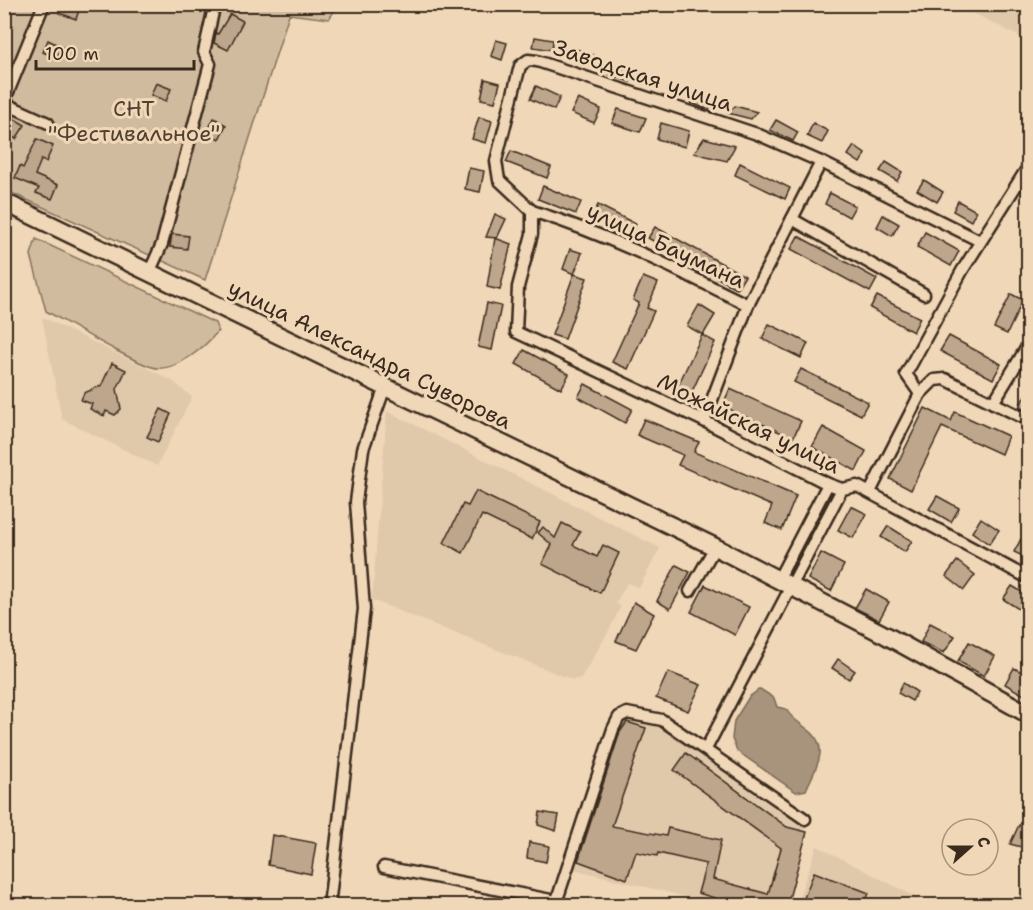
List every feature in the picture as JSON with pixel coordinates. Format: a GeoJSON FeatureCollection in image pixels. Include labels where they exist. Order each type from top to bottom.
{"type":"FeatureCollection","features":[{"type":"Feature","properties":{"kind":"main road","name":"улица Александра Суворова"},"geometry":{"type":"LineString","coordinates":[[4,202],[715,547],[1029,714]]}},
{"type":"Feature","properties":{"kind":"street"},"geometry":{"type":"LineString","coordinates":[[44,4],[4,102],[48,123]]}},
{"type":"Feature","properties":{"kind":"street"},"geometry":{"type":"LineString","coordinates":[[149,273],[162,244],[210,64],[204,52],[213,12]]}},
{"type":"Feature","properties":{"kind":"street","name":"Заводская улица"},"geometry":{"type":"LineString","coordinates":[[532,211],[499,180],[496,161],[520,66],[528,60],[537,61],[757,134],[821,162],[980,241]]}},
{"type":"Feature","properties":{"kind":"street"},"geometry":{"type":"LineString","coordinates":[[704,421],[748,305],[821,162]]}},
{"type":"Feature","properties":{"kind":"street"},"geometry":{"type":"LineString","coordinates":[[920,394],[906,374],[980,241],[1029,167]]}},
{"type":"Feature","properties":{"kind":"street","name":"улица Баумана"},"geometry":{"type":"LineString","coordinates":[[532,211],[589,229],[633,248],[748,305]]}},
{"type":"Feature","properties":{"kind":"street","name":"Можайская улица"},"geometry":{"type":"LineString","coordinates":[[532,211],[532,234],[518,287],[516,332],[704,421],[828,484],[842,489],[857,486],[870,492],[1029,578]]}},
{"type":"Feature","properties":{"kind":"street"},"geometry":{"type":"LineString","coordinates":[[792,219],[924,294]]}},
{"type":"Feature","properties":{"kind":"street"},"geometry":{"type":"LineString","coordinates":[[993,403],[1029,345]]}},
{"type":"Feature","properties":{"kind":"street"},"geometry":{"type":"LineString","coordinates":[[870,492],[920,394],[934,380],[945,379],[1029,420]]}},
{"type":"Feature","properties":{"kind":"street"},"geometry":{"type":"LineString","coordinates":[[329,906],[364,609],[356,502],[363,449],[385,387]]}},
{"type":"Feature","properties":{"kind":"street"},"geometry":{"type":"LineString","coordinates":[[706,750],[785,583],[828,484]]}},
{"type":"Feature","properties":{"kind":"street"},"geometry":{"type":"LineString","coordinates":[[785,583],[842,489]]}},
{"type":"Feature","properties":{"kind":"street"},"geometry":{"type":"LineString","coordinates":[[690,591],[715,547]]}},
{"type":"Feature","properties":{"kind":"street"},"geometry":{"type":"LineString","coordinates":[[384,867],[555,903],[619,717],[627,713],[662,720],[805,819]]}},
{"type":"Feature","properties":{"kind":"shaded area"},"geometry":{"type":"Polygon","coordinates":[[[958,5],[1028,5],[1028,41],[958,5]]]}},
{"type":"Feature","properties":{"kind":"shaded area"},"geometry":{"type":"Polygon","coordinates":[[[42,317],[171,380],[192,397],[157,466],[62,419],[42,317]]]}},
{"type":"Feature","properties":{"kind":"shaded area"},"geometry":{"type":"Polygon","coordinates":[[[387,411],[660,548],[639,588],[627,583],[616,603],[621,606],[581,678],[573,680],[372,600],[387,411]]]}},
{"type":"Feature","properties":{"kind":"shaded area"},"geometry":{"type":"Polygon","coordinates":[[[760,689],[774,698],[777,707],[786,709],[814,735],[818,742],[820,757],[806,790],[796,792],[737,751],[732,739],[734,721],[749,697],[760,689]]]}},
{"type":"Feature","properties":{"kind":"shaded area"},"geometry":{"type":"Polygon","coordinates":[[[628,717],[664,729],[777,809],[807,827],[785,905],[719,905],[573,869],[628,717]]]}},
{"type":"Feature","properties":{"kind":"shaded area"},"geometry":{"type":"Polygon","coordinates":[[[817,846],[931,905],[796,906],[817,846]]]}},
{"type":"Feature","properties":{"kind":"green space","name":"СНТ \"Фестивальное\""},"geometry":{"type":"Polygon","coordinates":[[[5,5],[338,5],[329,19],[289,14],[205,280],[5,190],[5,5]]]}},
{"type":"Feature","properties":{"kind":"green space"},"geometry":{"type":"Polygon","coordinates":[[[36,239],[215,323],[218,331],[206,344],[174,365],[157,368],[135,360],[46,311],[31,255],[36,239]]]}},
{"type":"Feature","properties":{"kind":"building"},"geometry":{"type":"Polygon","coordinates":[[[62,4],[81,4],[76,19],[59,13],[62,4]]]}},
{"type":"Feature","properties":{"kind":"building"},"geometry":{"type":"Polygon","coordinates":[[[230,14],[243,21],[228,50],[214,43],[216,33],[218,34],[230,14]]]}},
{"type":"Feature","properties":{"kind":"building"},"geometry":{"type":"Polygon","coordinates":[[[535,37],[553,40],[552,50],[533,47],[535,37]]]}},
{"type":"Feature","properties":{"kind":"building"},"geometry":{"type":"Polygon","coordinates":[[[48,40],[62,47],[56,58],[43,52],[48,40]]]}},
{"type":"Feature","properties":{"kind":"building"},"geometry":{"type":"Polygon","coordinates":[[[496,40],[507,43],[502,60],[491,56],[496,40]]]}},
{"type":"Feature","properties":{"kind":"building"},"geometry":{"type":"Polygon","coordinates":[[[576,49],[596,56],[592,66],[572,59],[576,49]]]}},
{"type":"Feature","properties":{"kind":"building"},"geometry":{"type":"Polygon","coordinates":[[[611,66],[633,74],[630,82],[608,74],[611,66]]]}},
{"type":"Feature","properties":{"kind":"building"},"geometry":{"type":"Polygon","coordinates":[[[485,79],[500,83],[495,102],[481,99],[485,79]]]}},
{"type":"Feature","properties":{"kind":"building"},"geometry":{"type":"Polygon","coordinates":[[[156,83],[171,89],[166,101],[151,95],[156,83]]]}},
{"type":"Feature","properties":{"kind":"building"},"geometry":{"type":"Polygon","coordinates":[[[536,86],[560,97],[554,110],[530,99],[536,86]]]}},
{"type":"Feature","properties":{"kind":"building"},"geometry":{"type":"Polygon","coordinates":[[[695,95],[712,102],[709,110],[691,103],[695,95]]]}},
{"type":"Feature","properties":{"kind":"building"},"geometry":{"type":"Polygon","coordinates":[[[578,99],[601,109],[594,123],[571,113],[578,99]]]}},
{"type":"Feature","properties":{"kind":"building"},"geometry":{"type":"Polygon","coordinates":[[[735,106],[757,112],[751,119],[728,113],[735,106]]]}},
{"type":"Feature","properties":{"kind":"building"},"geometry":{"type":"Polygon","coordinates":[[[618,109],[646,118],[640,132],[612,123],[618,109]]]}},
{"type":"Feature","properties":{"kind":"building"},"geometry":{"type":"Polygon","coordinates":[[[479,117],[492,121],[486,143],[472,139],[479,117]]]}},
{"type":"Feature","properties":{"kind":"building"},"geometry":{"type":"Polygon","coordinates":[[[13,118],[25,125],[16,139],[4,132],[13,118]]]}},
{"type":"Feature","properties":{"kind":"building"},"geometry":{"type":"Polygon","coordinates":[[[214,118],[226,125],[219,139],[207,132],[214,118]]]}},
{"type":"Feature","properties":{"kind":"building"},"geometry":{"type":"Polygon","coordinates":[[[776,120],[798,132],[793,141],[770,130],[776,120]]]}},
{"type":"Feature","properties":{"kind":"building"},"geometry":{"type":"Polygon","coordinates":[[[661,123],[689,131],[685,147],[657,139],[661,123]]]}},
{"type":"Feature","properties":{"kind":"building"},"geometry":{"type":"Polygon","coordinates":[[[813,123],[828,131],[822,143],[807,136],[813,123]]]}},
{"type":"Feature","properties":{"kind":"building"},"geometry":{"type":"Polygon","coordinates":[[[704,138],[735,146],[727,161],[694,153],[704,138]]]}},
{"type":"Feature","properties":{"kind":"building"},"geometry":{"type":"Polygon","coordinates":[[[37,139],[53,146],[46,162],[41,160],[35,175],[58,185],[52,199],[36,193],[39,188],[15,178],[20,166],[23,168],[37,139]]]}},
{"type":"Feature","properties":{"kind":"building"},"geometry":{"type":"Polygon","coordinates":[[[854,146],[865,154],[860,163],[848,155],[854,146]]]}},
{"type":"Feature","properties":{"kind":"building"},"geometry":{"type":"Polygon","coordinates":[[[511,151],[551,167],[547,178],[506,162],[511,151]]]}},
{"type":"Feature","properties":{"kind":"building"},"geometry":{"type":"Polygon","coordinates":[[[886,162],[902,172],[897,181],[880,171],[886,162]]]}},
{"type":"Feature","properties":{"kind":"building"},"geometry":{"type":"Polygon","coordinates":[[[740,163],[790,188],[785,199],[735,175],[740,163]]]}},
{"type":"Feature","properties":{"kind":"building"},"geometry":{"type":"Polygon","coordinates":[[[469,168],[484,171],[480,192],[465,189],[469,168]]]}},
{"type":"Feature","properties":{"kind":"building"},"geometry":{"type":"Polygon","coordinates":[[[924,180],[943,192],[937,202],[917,190],[924,180]]]}},
{"type":"Feature","properties":{"kind":"building"},"geometry":{"type":"Polygon","coordinates":[[[543,186],[581,202],[576,214],[538,199],[543,186]]]}},
{"type":"Feature","properties":{"kind":"building"},"geometry":{"type":"Polygon","coordinates":[[[830,193],[855,206],[849,217],[825,204],[830,193]]]}},
{"type":"Feature","properties":{"kind":"building"},"geometry":{"type":"Polygon","coordinates":[[[958,201],[976,211],[971,221],[953,211],[958,201]]]}},
{"type":"Feature","properties":{"kind":"building"},"geometry":{"type":"Polygon","coordinates":[[[598,205],[636,224],[630,237],[592,218],[598,205]]]}},
{"type":"Feature","properties":{"kind":"building"},"geometry":{"type":"Polygon","coordinates":[[[495,214],[506,219],[497,238],[486,237],[495,214]]]}},
{"type":"Feature","properties":{"kind":"building"},"geometry":{"type":"Polygon","coordinates":[[[883,215],[899,224],[892,236],[877,227],[883,215]]]}},
{"type":"Feature","properties":{"kind":"building"},"geometry":{"type":"Polygon","coordinates":[[[655,227],[745,276],[737,289],[648,238],[655,227]]]}},
{"type":"Feature","properties":{"kind":"building"},"geometry":{"type":"Polygon","coordinates":[[[925,232],[959,251],[951,266],[917,247],[925,232]]]}},
{"type":"Feature","properties":{"kind":"building"},"geometry":{"type":"Polygon","coordinates":[[[172,234],[189,236],[187,249],[170,247],[172,234]]]}},
{"type":"Feature","properties":{"kind":"building"},"geometry":{"type":"Polygon","coordinates":[[[798,236],[877,279],[870,292],[791,249],[798,236]]]}},
{"type":"Feature","properties":{"kind":"building"},"geometry":{"type":"Polygon","coordinates":[[[495,238],[511,244],[500,290],[487,287],[495,238]]]}},
{"type":"Feature","properties":{"kind":"building"},"geometry":{"type":"Polygon","coordinates":[[[570,249],[582,253],[574,274],[563,269],[570,249]]]}},
{"type":"Feature","properties":{"kind":"building"},"geometry":{"type":"Polygon","coordinates":[[[574,274],[587,278],[565,339],[552,335],[574,274]]]}},
{"type":"Feature","properties":{"kind":"building"},"geometry":{"type":"Polygon","coordinates":[[[643,277],[658,283],[647,308],[654,311],[628,369],[612,362],[639,303],[633,300],[643,277]]]}},
{"type":"Feature","properties":{"kind":"building"},"geometry":{"type":"Polygon","coordinates":[[[1011,294],[1023,300],[1007,334],[994,328],[1011,294]]]}},
{"type":"Feature","properties":{"kind":"building"},"geometry":{"type":"Polygon","coordinates":[[[877,296],[920,318],[913,332],[870,308],[877,296]]]}},
{"type":"Feature","properties":{"kind":"building"},"geometry":{"type":"Polygon","coordinates":[[[487,303],[501,306],[492,350],[478,347],[487,303]]]}},
{"type":"Feature","properties":{"kind":"building"},"geometry":{"type":"Polygon","coordinates":[[[699,305],[715,315],[703,335],[687,326],[699,305]]]}},
{"type":"Feature","properties":{"kind":"building"},"geometry":{"type":"Polygon","coordinates":[[[769,324],[808,343],[801,358],[762,339],[769,324]]]}},
{"type":"Feature","properties":{"kind":"building"},"geometry":{"type":"Polygon","coordinates":[[[702,335],[715,342],[688,400],[674,394],[702,335]]]}},
{"type":"Feature","properties":{"kind":"building"},"geometry":{"type":"Polygon","coordinates":[[[949,336],[1001,364],[993,379],[940,351],[949,336]]]}},
{"type":"Feature","properties":{"kind":"building"},"geometry":{"type":"Polygon","coordinates":[[[524,350],[569,374],[561,389],[516,364],[524,350]]]}},
{"type":"Feature","properties":{"kind":"building"},"geometry":{"type":"Polygon","coordinates":[[[112,363],[126,370],[117,389],[121,409],[115,415],[106,411],[104,416],[90,409],[92,404],[81,400],[84,393],[101,386],[112,363]]]}},
{"type":"Feature","properties":{"kind":"building"},"geometry":{"type":"Polygon","coordinates":[[[801,369],[868,402],[861,415],[794,382],[801,369]]]}},
{"type":"Feature","properties":{"kind":"building"},"geometry":{"type":"Polygon","coordinates":[[[585,384],[632,409],[625,423],[578,397],[585,384]]]}},
{"type":"Feature","properties":{"kind":"building"},"geometry":{"type":"Polygon","coordinates":[[[1029,388],[1029,412],[1019,407],[1029,388]]]}},
{"type":"Feature","properties":{"kind":"building"},"geometry":{"type":"Polygon","coordinates":[[[730,389],[801,421],[793,438],[722,406],[730,389]]]}},
{"type":"Feature","properties":{"kind":"building"},"geometry":{"type":"Polygon","coordinates":[[[925,408],[951,421],[955,412],[1008,436],[1001,454],[942,427],[911,490],[890,479],[925,408]]]}},
{"type":"Feature","properties":{"kind":"building"},"geometry":{"type":"Polygon","coordinates":[[[161,409],[171,414],[158,442],[147,437],[161,409]]]}},
{"type":"Feature","properties":{"kind":"building"},"geometry":{"type":"Polygon","coordinates":[[[644,419],[699,442],[694,452],[796,496],[782,530],[765,523],[772,506],[678,465],[683,455],[637,435],[644,419]]]}},
{"type":"Feature","properties":{"kind":"building"},"geometry":{"type":"Polygon","coordinates":[[[823,427],[866,451],[856,471],[812,447],[823,427]]]}},
{"type":"Feature","properties":{"kind":"building"},"geometry":{"type":"Polygon","coordinates":[[[476,491],[540,522],[532,539],[482,515],[463,553],[444,543],[463,504],[468,506],[476,491]]]}},
{"type":"Feature","properties":{"kind":"building"},"geometry":{"type":"Polygon","coordinates":[[[937,496],[959,508],[951,522],[929,509],[937,496]]]}},
{"type":"Feature","properties":{"kind":"building"},"geometry":{"type":"Polygon","coordinates":[[[851,506],[867,514],[853,538],[838,530],[851,506]]]}},
{"type":"Feature","properties":{"kind":"building"},"geometry":{"type":"Polygon","coordinates":[[[981,518],[999,530],[989,544],[972,532],[981,518]]]}},
{"type":"Feature","properties":{"kind":"building"},"geometry":{"type":"Polygon","coordinates":[[[562,523],[580,532],[573,545],[597,557],[603,545],[619,553],[600,593],[542,564],[552,545],[538,533],[543,527],[555,538],[562,523]]]}},
{"type":"Feature","properties":{"kind":"building"},"geometry":{"type":"Polygon","coordinates":[[[888,526],[912,541],[905,552],[881,537],[888,526]]]}},
{"type":"Feature","properties":{"kind":"building"},"geometry":{"type":"Polygon","coordinates":[[[1021,539],[1029,543],[1029,559],[1014,552],[1021,539]]]}},
{"type":"Feature","properties":{"kind":"building"},"geometry":{"type":"Polygon","coordinates":[[[821,553],[844,565],[831,591],[808,579],[821,553]]]}},
{"type":"Feature","properties":{"kind":"building"},"geometry":{"type":"Polygon","coordinates":[[[957,561],[975,575],[964,590],[946,576],[957,561]]]}},
{"type":"Feature","properties":{"kind":"building"},"geometry":{"type":"Polygon","coordinates":[[[676,565],[690,572],[670,609],[657,601],[676,565]]]}},
{"type":"Feature","properties":{"kind":"building"},"geometry":{"type":"Polygon","coordinates":[[[705,585],[749,607],[735,635],[691,612],[705,585]]]}},
{"type":"Feature","properties":{"kind":"building"},"geometry":{"type":"Polygon","coordinates":[[[1012,586],[1029,596],[1029,607],[1025,613],[1003,599],[1012,586]]]}},
{"type":"Feature","properties":{"kind":"building"},"geometry":{"type":"Polygon","coordinates":[[[866,589],[889,602],[879,620],[855,608],[866,589]]]}},
{"type":"Feature","properties":{"kind":"building"},"geometry":{"type":"Polygon","coordinates":[[[634,602],[654,614],[636,649],[616,641],[634,602]]]}},
{"type":"Feature","properties":{"kind":"building"},"geometry":{"type":"Polygon","coordinates":[[[930,623],[955,636],[944,653],[921,642],[930,623]]]}},
{"type":"Feature","properties":{"kind":"building"},"geometry":{"type":"Polygon","coordinates":[[[969,642],[995,656],[984,676],[958,661],[969,642]]]}},
{"type":"Feature","properties":{"kind":"building"},"geometry":{"type":"Polygon","coordinates":[[[838,659],[855,671],[849,679],[832,668],[838,659]]]}},
{"type":"Feature","properties":{"kind":"building"},"geometry":{"type":"Polygon","coordinates":[[[1014,668],[1029,676],[1029,698],[1005,684],[1014,668]]]}},
{"type":"Feature","properties":{"kind":"building"},"geometry":{"type":"Polygon","coordinates":[[[668,672],[701,685],[688,711],[656,698],[668,672]]]}},
{"type":"Feature","properties":{"kind":"building"},"geometry":{"type":"Polygon","coordinates":[[[903,683],[917,692],[912,701],[898,693],[903,683]]]}},
{"type":"Feature","properties":{"kind":"building"},"geometry":{"type":"Polygon","coordinates":[[[627,722],[646,728],[612,826],[666,836],[668,828],[721,840],[713,879],[768,894],[781,848],[674,770],[686,753],[787,827],[807,832],[787,906],[741,906],[698,893],[706,864],[658,853],[657,856],[636,852],[627,879],[578,861],[620,732],[627,722]]]}},
{"type":"Feature","properties":{"kind":"building"},"geometry":{"type":"Polygon","coordinates":[[[540,812],[559,815],[556,831],[538,825],[540,812]]]}},
{"type":"Feature","properties":{"kind":"building"},"geometry":{"type":"Polygon","coordinates":[[[1019,825],[1029,830],[1029,842],[1025,848],[1010,844],[1019,825]]]}},
{"type":"Feature","properties":{"kind":"building"},"geometry":{"type":"Polygon","coordinates":[[[272,835],[316,843],[311,874],[268,865],[272,835]]]}},
{"type":"Feature","properties":{"kind":"building"},"geometry":{"type":"Polygon","coordinates":[[[529,842],[549,846],[546,862],[527,858],[529,842]]]}},
{"type":"Feature","properties":{"kind":"building"},"geometry":{"type":"Polygon","coordinates":[[[814,872],[869,893],[864,906],[801,906],[814,872]]]}}]}
